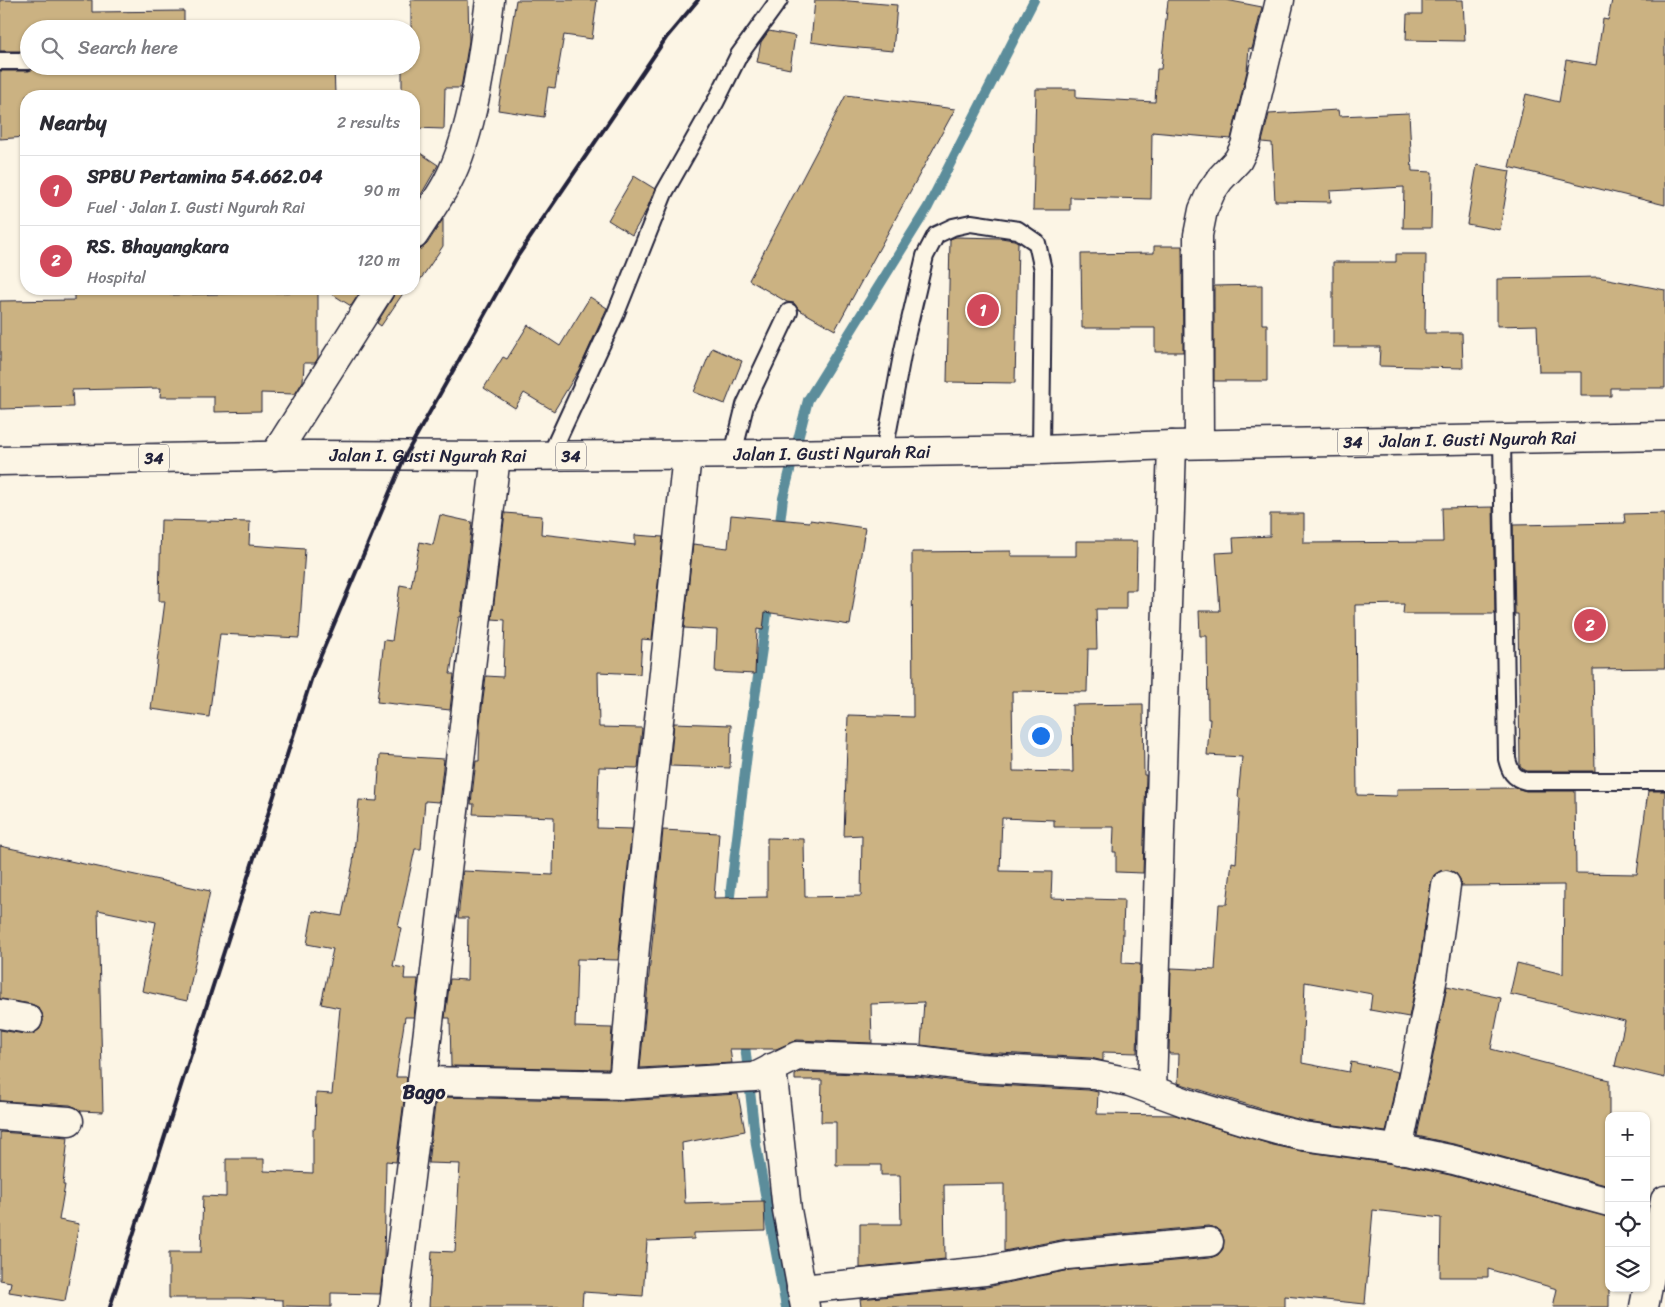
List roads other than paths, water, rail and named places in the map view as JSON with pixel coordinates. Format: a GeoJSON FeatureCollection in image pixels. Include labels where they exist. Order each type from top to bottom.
{"type":"FeatureCollection","features":[{"type":"Feature","properties":{"kind":"main road"},"geometry":{"type":"LineString","coordinates":[[420,225],[447,182],[465,138],[479,74],[490,0]]}},
{"type":"Feature","properties":{"kind":"main road"},"geometry":{"type":"LineString","coordinates":[[1199,444],[1198,235],[1203,210],[1211,192],[1220,179],[1238,160],[1245,146],[1280,0]]}},
{"type":"Feature","properties":{"kind":"main road"},"geometry":{"type":"LineString","coordinates":[[274,456],[376,295]]}},
{"type":"Feature","properties":{"kind":"main road","name":"Jalan I. Gusti Ngurah Rai"},"geometry":{"type":"LineString","coordinates":[[0,461],[308,455],[366,457],[776,454],[1665,436]]}},
{"type":"Feature","properties":{"kind":"main road"},"geometry":{"type":"LineString","coordinates":[[1152,1089],[1172,445]]}},
{"type":"Feature","properties":{"kind":"main road"},"geometry":{"type":"LineString","coordinates":[[623,1085],[635,947],[687,455]]}},
{"type":"Feature","properties":{"kind":"main road"},"geometry":{"type":"LineString","coordinates":[[394,1307],[496,456]]}},
{"type":"Feature","properties":{"kind":"main road"},"geometry":{"type":"LineString","coordinates":[[1398,1150],[1433,977],[1446,885]]}},
{"type":"Feature","properties":{"kind":"main road"},"geometry":{"type":"LineString","coordinates":[[0,1014],[28,1019]]}},
{"type":"Feature","properties":{"kind":"main road"},"geometry":{"type":"LineString","coordinates":[[422,1081],[623,1085],[753,1074],[797,1056],[918,1060],[979,1068],[1090,1074],[1130,1082],[1187,1103],[1270,1128],[1303,1136],[1454,1160],[1605,1201]]}},
{"type":"Feature","properties":{"kind":"main road"},"geometry":{"type":"LineString","coordinates":[[753,1074],[788,1210],[803,1298],[986,1271],[1067,1255],[1209,1242]]}},
{"type":"Feature","properties":{"kind":"main road"},"geometry":{"type":"LineString","coordinates":[[0,1116],[69,1121]]}},
{"type":"Feature","properties":{"kind":"main road"},"geometry":{"type":"LineString","coordinates":[[1644,1307],[1658,1210]]}},
{"type":"Feature","properties":{"kind":"lane"},"geometry":{"type":"LineString","coordinates":[[550,456],[616,313],[664,193],[716,101],[739,55],[779,0]]}},
{"type":"Feature","properties":{"kind":"lane"},"geometry":{"type":"LineString","coordinates":[[0,61],[20,61]]}},
{"type":"Feature","properties":{"kind":"lane"},"geometry":{"type":"LineString","coordinates":[[884,452],[903,350],[925,256],[936,235],[953,227],[971,223],[1018,230],[1037,243],[1043,270],[1041,450]]}},
{"type":"Feature","properties":{"kind":"lane"},"geometry":{"type":"LineString","coordinates":[[733,454],[745,404],[788,312]]}},
{"type":"Feature","properties":{"kind":"lane"},"geometry":{"type":"LineString","coordinates":[[1502,439],[1506,750],[1509,768],[1518,780],[1526,781],[1665,781]]}},
{"type":"Feature","properties":{"kind":"waterway"},"geometry":{"type":"LineString","coordinates":[[779,531],[783,498],[808,400],[928,207],[1034,0]]}},
{"type":"Feature","properties":{"kind":"waterway"},"geometry":{"type":"LineString","coordinates":[[730,910],[729,904],[748,746],[769,600]]}},
{"type":"Feature","properties":{"kind":"waterway"},"geometry":{"type":"LineString","coordinates":[[744,1036],[756,1145],[786,1307]]}},
{"type":"Feature","properties":{"kind":"railway"},"geometry":{"type":"LineString","coordinates":[[110,1307],[313,674],[405,456],[517,257],[666,38],[698,0]]}},
{"type":"Feature","properties":{"kind":"place","name":"SPBU Pertamina 54.662.04"},"geometry":{"type":"Point","coordinates":[983,310]}},
{"type":"Feature","properties":{"kind":"place","name":"RS. Bhayangkara"},"geometry":{"type":"Point","coordinates":[1590,625]}},
{"type":"Feature","properties":{"kind":"district","name":"Bago"},"geometry":{"type":"Point","coordinates":[424,1092]}}]}
